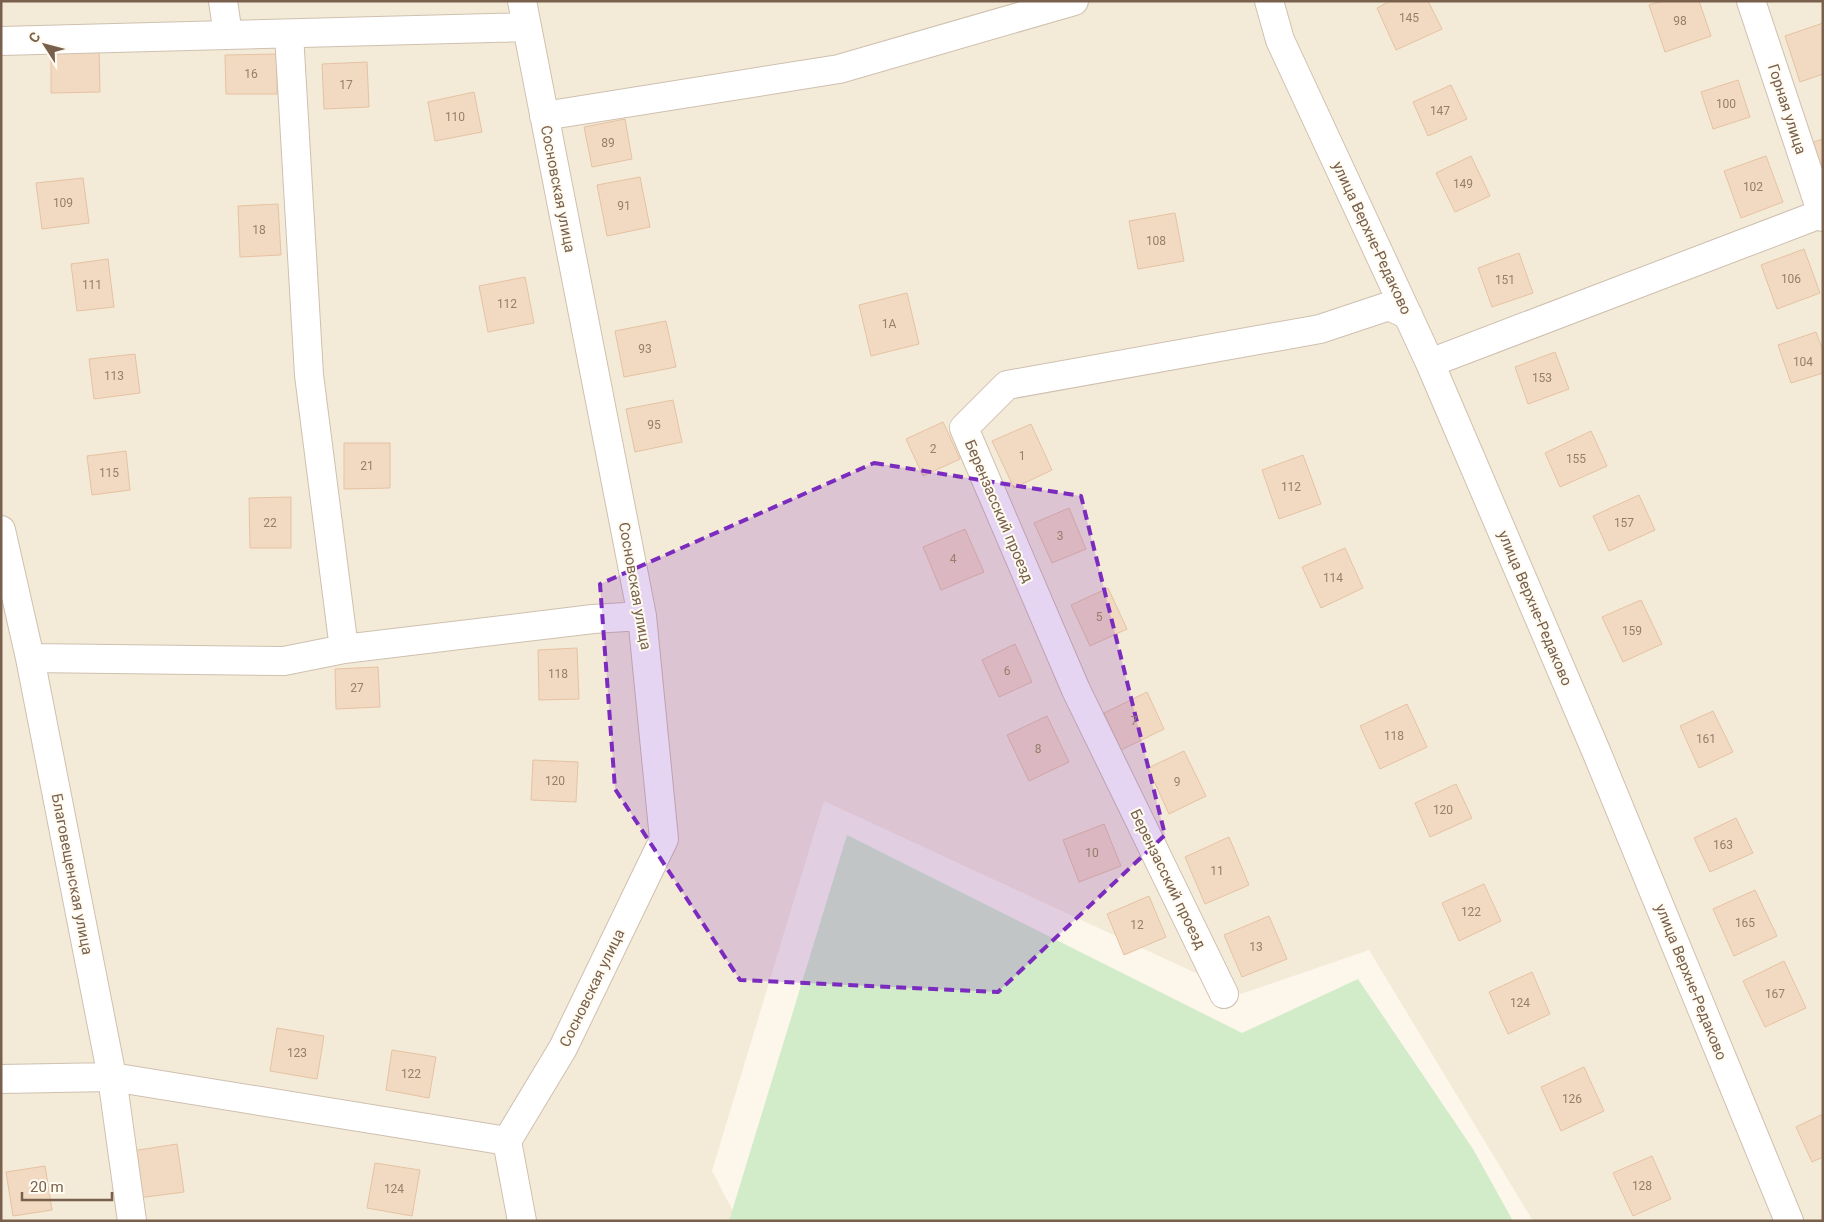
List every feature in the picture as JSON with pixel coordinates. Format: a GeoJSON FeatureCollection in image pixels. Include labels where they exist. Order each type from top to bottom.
{"type":"FeatureCollection","features":[{"type":"Feature","properties":{"kind":"street"},"geometry":{"type":"LineString","coordinates":[[223,1],[228,35]]}},
{"type":"Feature","properties":{"kind":"street"},"geometry":{"type":"LineString","coordinates":[[544,116],[838,69],[1074,1]]}},
{"type":"Feature","properties":{"kind":"street","name":"улица Верхне-Редаково"},"geometry":{"type":"LineString","coordinates":[[1269,1],[1280,40],[1430,363],[1596,751],[1789,1221]]}},
{"type":"Feature","properties":{"kind":"street","name":"Горная улица"},"geometry":{"type":"LineString","coordinates":[[1751,1],[1822,214]]}},
{"type":"Feature","properties":{"kind":"street"},"geometry":{"type":"LineString","coordinates":[[1,41],[289,34],[524,14]]}},
{"type":"Feature","properties":{"kind":"street","name":"Сосновская улица"},"geometry":{"type":"LineString","coordinates":[[507,1141],[563,1048],[664,840],[642,616],[524,14]]}},
{"type":"Feature","properties":{"kind":"street"},"geometry":{"type":"LineString","coordinates":[[289,34],[309,375],[344,649]]}},
{"type":"Feature","properties":{"kind":"street"},"geometry":{"type":"LineString","coordinates":[[1430,363],[1822,214]]}},
{"type":"Feature","properties":{"kind":"street","name":"Берензасский проезд"},"geometry":{"type":"LineString","coordinates":[[1224,994],[1076,690],[964,428],[1007,385],[1320,329],[1389,306],[1408,315]]}},
{"type":"Feature","properties":{"kind":"street","name":"Благовещенская улица"},"geometry":{"type":"LineString","coordinates":[[1,530],[30,658],[112,1078],[132,1221]]}},
{"type":"Feature","properties":{"kind":"street"},"geometry":{"type":"LineString","coordinates":[[30,658],[284,661],[344,649],[593,619],[642,616]]}},
{"type":"Feature","properties":{"kind":"street"},"geometry":{"type":"LineString","coordinates":[[1,1079],[112,1078],[507,1141],[522,1221]]}},
{"type":"Feature","properties":{"kind":"highlighted area"},"geometry":{"type":"Polygon","coordinates":[[[874,463],[1081,496],[1165,835],[998,992],[740,980],[615,789],[600,584],[874,463]]]}},
{"type":"Feature","properties":{"kind":"shaded area"},"geometry":{"type":"Polygon","coordinates":[[[1,1],[1823,1],[1823,1221],[1533,1221],[1369,950],[1241,994],[824,801],[712,1171],[738,1221],[1,1221],[1,1]]]}},
{"type":"Feature","properties":{"kind":"green space"},"geometry":{"type":"Polygon","coordinates":[[[847,835],[1242,1033],[1358,979],[1473,1149],[1513,1221],[729,1221],[847,835]]]}},
{"type":"Feature","properties":{"kind":"building"},"geometry":{"type":"Polygon","coordinates":[[[1390,1],[1428,1],[1442,29],[1396,50],[1377,8],[1390,1]]]}},
{"type":"Feature","properties":{"kind":"building"},"geometry":{"type":"Polygon","coordinates":[[[1662,1],[1699,1],[1711,36],[1665,52],[1649,5],[1662,1]]]}},
{"type":"Feature","properties":{"kind":"building"},"geometry":{"type":"Polygon","coordinates":[[[1823,23],[1823,74],[1800,82],[1785,36],[1823,23]]]}},
{"type":"Feature","properties":{"kind":"building"},"geometry":{"type":"Polygon","coordinates":[[[99,46],[100,92],[51,93],[51,47],[99,46]]]}},
{"type":"Feature","properties":{"kind":"building"},"geometry":{"type":"Polygon","coordinates":[[[277,54],[277,94],[226,94],[225,55],[277,54]]]}},
{"type":"Feature","properties":{"kind":"building"},"geometry":{"type":"Polygon","coordinates":[[[367,62],[369,107],[324,109],[322,64],[367,62]]]}},
{"type":"Feature","properties":{"kind":"building"},"geometry":{"type":"Polygon","coordinates":[[[1738,80],[1750,117],[1713,129],[1701,92],[1738,80]]]}},
{"type":"Feature","properties":{"kind":"building"},"geometry":{"type":"Polygon","coordinates":[[[1451,85],[1467,119],[1428,136],[1413,102],[1451,85]]]}},
{"type":"Feature","properties":{"kind":"building"},"geometry":{"type":"Polygon","coordinates":[[[474,92],[482,132],[435,141],[428,102],[474,92]]]}},
{"type":"Feature","properties":{"kind":"building"},"geometry":{"type":"Polygon","coordinates":[[[625,119],[632,159],[592,167],[584,127],[625,119]]]}},
{"type":"Feature","properties":{"kind":"building"},"geometry":{"type":"Polygon","coordinates":[[[1823,139],[1823,178],[1811,143],[1823,139]]]}},
{"type":"Feature","properties":{"kind":"building"},"geometry":{"type":"Polygon","coordinates":[[[1471,156],[1490,196],[1455,212],[1436,173],[1471,156]]]}},
{"type":"Feature","properties":{"kind":"building"},"geometry":{"type":"Polygon","coordinates":[[[1766,156],[1783,202],[1741,218],[1724,171],[1766,156]]]}},
{"type":"Feature","properties":{"kind":"building"},"geometry":{"type":"Polygon","coordinates":[[[640,177],[650,227],[607,236],[597,185],[640,177]]]}},
{"type":"Feature","properties":{"kind":"building"},"geometry":{"type":"Polygon","coordinates":[[[83,178],[89,223],[42,229],[36,183],[83,178]]]}},
{"type":"Feature","properties":{"kind":"building"},"geometry":{"type":"Polygon","coordinates":[[[278,204],[281,255],[240,257],[238,206],[278,204]]]}},
{"type":"Feature","properties":{"kind":"building"},"geometry":{"type":"Polygon","coordinates":[[[1175,213],[1184,261],[1138,269],[1129,221],[1175,213]]]}},
{"type":"Feature","properties":{"kind":"building"},"geometry":{"type":"Polygon","coordinates":[[[1804,249],[1820,293],[1777,309],[1761,265],[1804,249]]]}},
{"type":"Feature","properties":{"kind":"building"},"geometry":{"type":"Polygon","coordinates":[[[1519,253],[1533,293],[1492,307],[1478,268],[1519,253]]]}},
{"type":"Feature","properties":{"kind":"building"},"geometry":{"type":"Polygon","coordinates":[[[108,259],[114,307],[77,311],[71,264],[108,259]]]}},
{"type":"Feature","properties":{"kind":"building"},"geometry":{"type":"Polygon","coordinates":[[[525,277],[534,323],[488,332],[479,286],[525,277]]]}},
{"type":"Feature","properties":{"kind":"building"},"geometry":{"type":"Polygon","coordinates":[[[907,293],[919,344],[871,356],[859,305],[907,293]]]}},
{"type":"Feature","properties":{"kind":"building"},"geometry":{"type":"Polygon","coordinates":[[[666,321],[676,367],[624,377],[615,331],[666,321]]]}},
{"type":"Feature","properties":{"kind":"building"},"geometry":{"type":"Polygon","coordinates":[[[1816,332],[1823,351],[1823,373],[1791,383],[1778,345],[1816,332]]]}},
{"type":"Feature","properties":{"kind":"building"},"geometry":{"type":"Polygon","coordinates":[[[1555,352],[1569,389],[1528,404],[1515,367],[1555,352]]]}},
{"type":"Feature","properties":{"kind":"building"},"geometry":{"type":"Polygon","coordinates":[[[135,354],[140,393],[94,399],[89,359],[135,354]]]}},
{"type":"Feature","properties":{"kind":"building"},"geometry":{"type":"Polygon","coordinates":[[[673,400],[682,442],[635,452],[626,409],[673,400]]]}},
{"type":"Feature","properties":{"kind":"building"},"geometry":{"type":"Polygon","coordinates":[[[943,422],[960,459],[923,476],[906,439],[943,422]]]}},
{"type":"Feature","properties":{"kind":"building"},"geometry":{"type":"Polygon","coordinates":[[[1031,424],[1052,470],[1014,488],[992,441],[1031,424]]]}},
{"type":"Feature","properties":{"kind":"building"},"geometry":{"type":"Polygon","coordinates":[[[1591,431],[1607,466],[1560,487],[1545,453],[1591,431]]]}},
{"type":"Feature","properties":{"kind":"building"},"geometry":{"type":"Polygon","coordinates":[[[344,443],[390,443],[390,488],[344,489],[344,443]]]}},
{"type":"Feature","properties":{"kind":"building"},"geometry":{"type":"Polygon","coordinates":[[[126,451],[130,490],[92,495],[87,456],[126,451]]]}},
{"type":"Feature","properties":{"kind":"building"},"geometry":{"type":"Polygon","coordinates":[[[1303,455],[1321,504],[1279,519],[1262,470],[1303,455]]]}},
{"type":"Feature","properties":{"kind":"building"},"geometry":{"type":"Polygon","coordinates":[[[1639,495],[1655,530],[1609,551],[1593,516],[1639,495]]]}},
{"type":"Feature","properties":{"kind":"building"},"geometry":{"type":"Polygon","coordinates":[[[291,497],[291,548],[250,548],[249,498],[291,497]]]}},
{"type":"Feature","properties":{"kind":"building"},"geometry":{"type":"Polygon","coordinates":[[[1069,508],[1086,549],[1052,563],[1034,523],[1069,508]]]}},
{"type":"Feature","properties":{"kind":"building"},"geometry":{"type":"Polygon","coordinates":[[[965,529],[984,572],[941,590],[923,547],[965,529]]]}},
{"type":"Feature","properties":{"kind":"building"},"geometry":{"type":"Polygon","coordinates":[[[1345,548],[1363,588],[1321,608],[1302,567],[1345,548]]]}},
{"type":"Feature","properties":{"kind":"building"},"geometry":{"type":"Polygon","coordinates":[[[1108,588],[1127,629],[1090,646],[1071,605],[1108,588]]]}},
{"type":"Feature","properties":{"kind":"building"},"geometry":{"type":"Polygon","coordinates":[[[1641,600],[1662,644],[1623,662],[1602,617],[1641,600]]]}},
{"type":"Feature","properties":{"kind":"building"},"geometry":{"type":"Polygon","coordinates":[[[1015,644],[1032,682],[999,697],[982,660],[1015,644]]]}},
{"type":"Feature","properties":{"kind":"building"},"geometry":{"type":"Polygon","coordinates":[[[577,648],[579,699],[539,700],[538,650],[577,648]]]}},
{"type":"Feature","properties":{"kind":"building"},"geometry":{"type":"Polygon","coordinates":[[[378,667],[380,707],[336,709],[335,669],[378,667]]]}},
{"type":"Feature","properties":{"kind":"building"},"geometry":{"type":"Polygon","coordinates":[[[1147,692],[1164,729],[1121,750],[1104,713],[1147,692]]]}},
{"type":"Feature","properties":{"kind":"building"},"geometry":{"type":"Polygon","coordinates":[[[1407,704],[1427,747],[1380,769],[1360,726],[1407,704]]]}},
{"type":"Feature","properties":{"kind":"building"},"geometry":{"type":"Polygon","coordinates":[[[1713,711],[1733,752],[1699,768],[1680,726],[1713,711]]]}},
{"type":"Feature","properties":{"kind":"building"},"geometry":{"type":"Polygon","coordinates":[[[1047,716],[1069,762],[1029,781],[1007,735],[1047,716]]]}},
{"type":"Feature","properties":{"kind":"building"},"geometry":{"type":"Polygon","coordinates":[[[1184,751],[1206,796],[1169,814],[1148,768],[1184,751]]]}},
{"type":"Feature","properties":{"kind":"building"},"geometry":{"type":"Polygon","coordinates":[[[533,760],[578,762],[576,802],[531,800],[533,760]]]}},
{"type":"Feature","properties":{"kind":"building"},"geometry":{"type":"Polygon","coordinates":[[[1456,784],[1472,818],[1430,837],[1415,803],[1456,784]]]}},
{"type":"Feature","properties":{"kind":"building"},"geometry":{"type":"Polygon","coordinates":[[[1736,818],[1753,853],[1710,872],[1694,838],[1736,818]]]}},
{"type":"Feature","properties":{"kind":"building"},"geometry":{"type":"Polygon","coordinates":[[[1104,824],[1121,866],[1079,882],[1063,840],[1104,824]]]}},
{"type":"Feature","properties":{"kind":"building"},"geometry":{"type":"Polygon","coordinates":[[[1229,837],[1249,885],[1205,904],[1185,857],[1229,837]]]}},
{"type":"Feature","properties":{"kind":"building"},"geometry":{"type":"Polygon","coordinates":[[[1484,884],[1501,921],[1459,941],[1442,903],[1484,884]]]}},
{"type":"Feature","properties":{"kind":"building"},"geometry":{"type":"Polygon","coordinates":[[[1755,890],[1777,936],[1734,956],[1713,909],[1755,890]]]}},
{"type":"Feature","properties":{"kind":"building"},"geometry":{"type":"Polygon","coordinates":[[[1149,896],[1166,937],[1124,955],[1107,914],[1149,896]]]}},
{"type":"Feature","properties":{"kind":"building"},"geometry":{"type":"Polygon","coordinates":[[[1269,916],[1287,959],[1242,977],[1224,935],[1269,916]]]}},
{"type":"Feature","properties":{"kind":"building"},"geometry":{"type":"Polygon","coordinates":[[[1784,961],[1806,1008],[1765,1027],[1743,981],[1784,961]]]}},
{"type":"Feature","properties":{"kind":"building"},"geometry":{"type":"Polygon","coordinates":[[[1532,972],[1550,1014],[1508,1034],[1489,992],[1532,972]]]}},
{"type":"Feature","properties":{"kind":"building"},"geometry":{"type":"Polygon","coordinates":[[[277,1028],[324,1036],[317,1079],[270,1071],[277,1028]]]}},
{"type":"Feature","properties":{"kind":"building"},"geometry":{"type":"Polygon","coordinates":[[[392,1050],[436,1057],[429,1098],[386,1090],[392,1050]]]}},
{"type":"Feature","properties":{"kind":"building"},"geometry":{"type":"Polygon","coordinates":[[[1584,1067],[1604,1111],[1561,1131],[1541,1087],[1584,1067]]]}},
{"type":"Feature","properties":{"kind":"building"},"geometry":{"type":"Polygon","coordinates":[[[1823,1114],[1823,1157],[1812,1162],[1796,1127],[1823,1114]]]}},
{"type":"Feature","properties":{"kind":"building"},"geometry":{"type":"Polygon","coordinates":[[[177,1144],[184,1192],[138,1198],[132,1151],[177,1144]]]}},
{"type":"Feature","properties":{"kind":"building"},"geometry":{"type":"Polygon","coordinates":[[[1652,1156],[1671,1199],[1633,1216],[1613,1173],[1652,1156]]]}},
{"type":"Feature","properties":{"kind":"building"},"geometry":{"type":"Polygon","coordinates":[[[375,1163],[420,1170],[412,1216],[367,1208],[375,1163]]]}},
{"type":"Feature","properties":{"kind":"building"},"geometry":{"type":"Polygon","coordinates":[[[45,1166],[52,1210],[13,1216],[6,1172],[45,1166]]]}}]}
